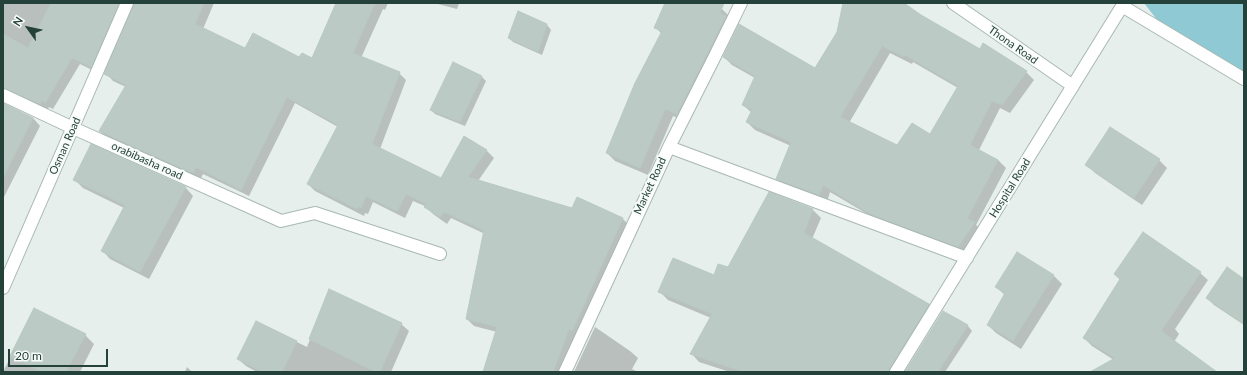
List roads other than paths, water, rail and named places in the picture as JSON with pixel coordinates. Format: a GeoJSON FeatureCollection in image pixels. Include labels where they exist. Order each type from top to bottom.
{"type":"FeatureCollection","features":[{"type":"Feature","properties":{"kind":"street","name":"Osman Road"},"geometry":{"type":"LineString","coordinates":[[3,288],[127,3]]}},
{"type":"Feature","properties":{"kind":"street","name":"Thona Road"},"geometry":{"type":"LineString","coordinates":[[953,3],[1072,86]]}},
{"type":"Feature","properties":{"kind":"street","name":"Market Road"},"geometry":{"type":"LineString","coordinates":[[564,372],[669,147],[713,60],[737,4]]}},
{"type":"Feature","properties":{"kind":"street","name":"Hospital Road"},"geometry":{"type":"LineString","coordinates":[[896,372],[1123,5]]}},
{"type":"Feature","properties":{"kind":"street"},"geometry":{"type":"LineString","coordinates":[[1123,5],[1244,80]]}},
{"type":"Feature","properties":{"kind":"street","name":"orabibasha road"},"geometry":{"type":"LineString","coordinates":[[3,95],[281,221],[315,213],[440,254]]}},
{"type":"Feature","properties":{"kind":"street"},"geometry":{"type":"LineString","coordinates":[[669,147],[967,258]]}},
{"type":"Feature","properties":{"kind":"water"},"geometry":{"type":"Polygon","coordinates":[[[1144,3],[1244,3],[1244,79],[1168,34],[1144,3]]]}}]}
